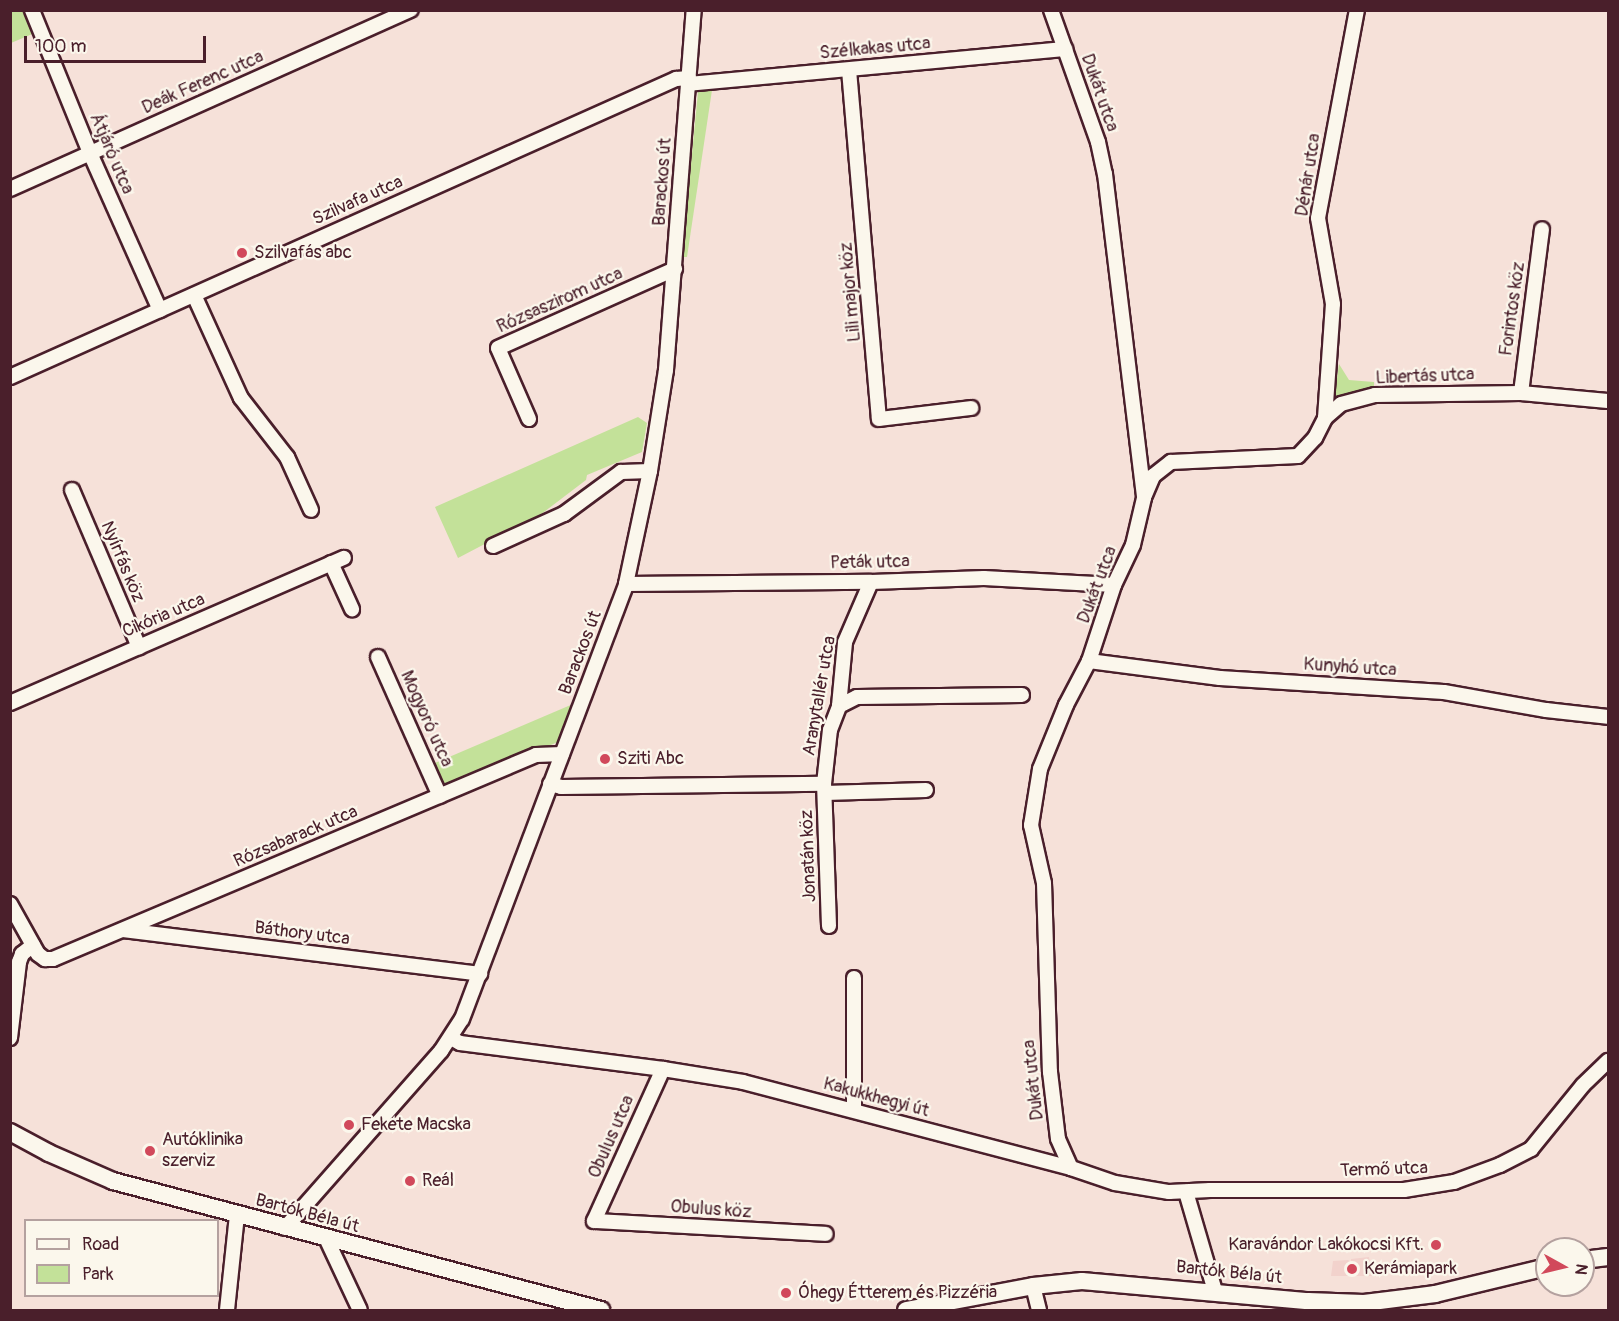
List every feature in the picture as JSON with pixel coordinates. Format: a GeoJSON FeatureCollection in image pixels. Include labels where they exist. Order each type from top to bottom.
{"type":"FeatureCollection","features":[{"type":"Feature","properties":{"kind":"street","name":"Átjáró utca"},"geometry":{"type":"LineString","coordinates":[[32,10],[90,153],[160,310]]}},
{"type":"Feature","properties":{"kind":"street","name":"Deák Ferenc utca"},"geometry":{"type":"LineString","coordinates":[[10,189],[411,10]]}},
{"type":"Feature","properties":{"kind":"street","name":"Barackos út"},"geometry":{"type":"LineString","coordinates":[[285,1228],[451,1038],[480,974],[626,584],[650,471],[666,370],[694,10]]}},
{"type":"Feature","properties":{"kind":"street","name":"Dukát utca"},"geometry":{"type":"LineString","coordinates":[[1051,10],[1098,142],[1105,174],[1144,498],[1133,545],[1114,585],[1089,661],[1066,705],[1040,769],[1031,825],[1044,883],[1050,1072],[1058,1139],[1071,1168]]}},
{"type":"Feature","properties":{"kind":"street","name":"Dénár utca"},"geometry":{"type":"LineString","coordinates":[[1325,418],[1333,304],[1318,218],[1357,10]]}},
{"type":"Feature","properties":{"kind":"street","name":"Szélkakas utca"},"geometry":{"type":"LineString","coordinates":[[689,81],[849,70],[1065,48]]}},
{"type":"Feature","properties":{"kind":"street","name":"Lili major köz"},"geometry":{"type":"LineString","coordinates":[[849,70],[879,419],[971,408]]}},
{"type":"Feature","properties":{"kind":"street","name":"Szilvafa utca"},"geometry":{"type":"LineString","coordinates":[[10,377],[676,79],[689,81]]}},
{"type":"Feature","properties":{"kind":"street","name":"Forintos köz"},"geometry":{"type":"LineString","coordinates":[[1521,393],[1542,229]]}},
{"type":"Feature","properties":{"kind":"street","name":"Rózsaszirom utca"},"geometry":{"type":"LineString","coordinates":[[529,419],[498,348],[675,269]]}},
{"type":"Feature","properties":{"kind":"street"},"geometry":{"type":"LineString","coordinates":[[194,295],[241,398],[288,457],[311,510]]}},
{"type":"Feature","properties":{"kind":"street","name":"Libertás utca"},"geometry":{"type":"LineString","coordinates":[[1144,498],[1153,476],[1171,462],[1298,456],[1315,438],[1325,418],[1341,404],[1374,395],[1521,393],[1608,401]]}},
{"type":"Feature","properties":{"kind":"street"},"geometry":{"type":"LineString","coordinates":[[493,546],[564,514],[621,472],[650,471]]}},
{"type":"Feature","properties":{"kind":"street","name":"Nyírfás köz"},"geometry":{"type":"LineString","coordinates":[[72,490],[139,647]]}},
{"type":"Feature","properties":{"kind":"street","name":"Cikória utca"},"geometry":{"type":"LineString","coordinates":[[10,703],[338,560],[352,609]]}},
{"type":"Feature","properties":{"kind":"street","name":"Peták utca"},"geometry":{"type":"LineString","coordinates":[[626,584],[871,582],[984,578],[1114,585]]}},
{"type":"Feature","properties":{"kind":"street","name":"Aranytallér utca"},"geometry":{"type":"LineString","coordinates":[[824,788],[830,730],[839,706],[845,642],[871,582]]}},
{"type":"Feature","properties":{"kind":"street","name":"Mogyoró utca"},"geometry":{"type":"LineString","coordinates":[[378,657],[440,796]]}},
{"type":"Feature","properties":{"kind":"street","name":"Kunyhó utca"},"geometry":{"type":"LineString","coordinates":[[1089,661],[1220,678],[1444,692],[1546,710],[1608,717]]}},
{"type":"Feature","properties":{"kind":"street"},"geometry":{"type":"LineString","coordinates":[[839,706],[857,698],[1022,695]]}},
{"type":"Feature","properties":{"kind":"street","name":"Rózsabarack utca"},"geometry":{"type":"LineString","coordinates":[[33,945],[38,954],[53,959],[536,755],[562,754]]}},
{"type":"Feature","properties":{"kind":"street"},"geometry":{"type":"LineString","coordinates":[[550,784],[573,787],[926,790]]}},
{"type":"Feature","properties":{"kind":"street","name":"Jonatán köz"},"geometry":{"type":"LineString","coordinates":[[824,788],[830,926]]}},
{"type":"Feature","properties":{"kind":"street"},"geometry":{"type":"LineString","coordinates":[[10,903],[33,945],[22,954],[19,962],[10,1038]]}},
{"type":"Feature","properties":{"kind":"street","name":"Báthory utca"},"geometry":{"type":"LineString","coordinates":[[121,930],[480,974]]}},
{"type":"Feature","properties":{"kind":"street"},"geometry":{"type":"LineString","coordinates":[[854,978],[854,1110]]}},
{"type":"Feature","properties":{"kind":"street","name":"Kakukkhegyi út"},"geometry":{"type":"LineString","coordinates":[[451,1038],[460,1043],[663,1069],[743,1082],[1071,1168],[1138,1189],[1186,1192]]}},
{"type":"Feature","properties":{"kind":"street","name":"Termő utca"},"geometry":{"type":"LineString","coordinates":[[1186,1192],[1404,1190],[1454,1182],[1508,1162],[1531,1149],[1583,1085],[1608,1061]]}},
{"type":"Feature","properties":{"kind":"street","name":"Obulus utca"},"geometry":{"type":"LineString","coordinates":[[594,1221],[663,1069]]}},
{"type":"Feature","properties":{"kind":"street","name":"Bartók Béla út"},"geometry":{"type":"LineString","coordinates":[[10,1132],[49,1153],[113,1181],[571,1307],[601,1311]]}},
{"type":"Feature","properties":{"kind":"street"},"geometry":{"type":"LineString","coordinates":[[1186,1192],[1215,1291]]}},
{"type":"Feature","properties":{"kind":"street"},"geometry":{"type":"LineString","coordinates":[[227,1311],[237,1215]]}},
{"type":"Feature","properties":{"kind":"street","name":"Obulus köz"},"geometry":{"type":"LineString","coordinates":[[594,1221],[826,1234]]}},
{"type":"Feature","properties":{"kind":"street"},"geometry":{"type":"LineString","coordinates":[[327,1240],[360,1311]]}},
{"type":"Feature","properties":{"kind":"street","name":"Bartók Béla út"},"geometry":{"type":"LineString","coordinates":[[907,1310],[1033,1286],[1082,1281],[1308,1301],[1364,1303],[1436,1294],[1535,1270]]}},
{"type":"Feature","properties":{"kind":"street"},"geometry":{"type":"LineString","coordinates":[[1033,1286],[1039,1311]]}},
{"type":"Feature","properties":{"kind":"shaded area","name":"Kerámiapark"},"geometry":{"type":"Polygon","coordinates":[[[1369,1257],[1372,1276],[1331,1276],[1333,1261],[1348,1260],[1351,1262],[1351,1259],[1369,1257]]]}},
{"type":"Feature","properties":{"kind":"green space"},"geometry":{"type":"Polygon","coordinates":[[[11,11],[27,11],[37,32],[11,43],[11,11]]]}},
{"type":"Feature","properties":{"kind":"green space"},"geometry":{"type":"Polygon","coordinates":[[[712,90],[687,257],[682,257],[698,92],[712,90]]]}},
{"type":"Feature","properties":{"kind":"green space"},"geometry":{"type":"Polygon","coordinates":[[[1339,364],[1349,380],[1374,382],[1374,391],[1333,407],[1339,364]]]}},
{"type":"Feature","properties":{"kind":"green space"},"geometry":{"type":"Polygon","coordinates":[[[638,417],[647,423],[642,452],[587,475],[586,480],[540,515],[458,558],[435,507],[638,417]]]}},
{"type":"Feature","properties":{"kind":"green space"},"geometry":{"type":"Polygon","coordinates":[[[573,704],[558,742],[444,789],[435,763],[573,704]]]}},
{"type":"Feature","properties":{"kind":"place","name":"Szilvafás abc"},"geometry":{"type":"Point","coordinates":[242,253]}},
{"type":"Feature","properties":{"kind":"place","name":"Sziti Abc"},"geometry":{"type":"Point","coordinates":[605,759]}},
{"type":"Feature","properties":{"kind":"place","name":"Fekete Macska"},"geometry":{"type":"Point","coordinates":[349,1125]}},
{"type":"Feature","properties":{"kind":"place","name":"Autóklinika szerviz"},"geometry":{"type":"Point","coordinates":[150,1151]}},
{"type":"Feature","properties":{"kind":"place","name":"Reál"},"geometry":{"type":"Point","coordinates":[410,1181]}},
{"type":"Feature","properties":{"kind":"place","name":"Karavándor Lakókocsi Kft."},"geometry":{"type":"Point","coordinates":[1436,1245]}},
{"type":"Feature","properties":{"kind":"place","name":"Kerámiapark"},"geometry":{"type":"Point","coordinates":[1352,1269]}},
{"type":"Feature","properties":{"kind":"place","name":"Óhegy Étterem és Pizzéria"},"geometry":{"type":"Point","coordinates":[786,1293]}}]}
